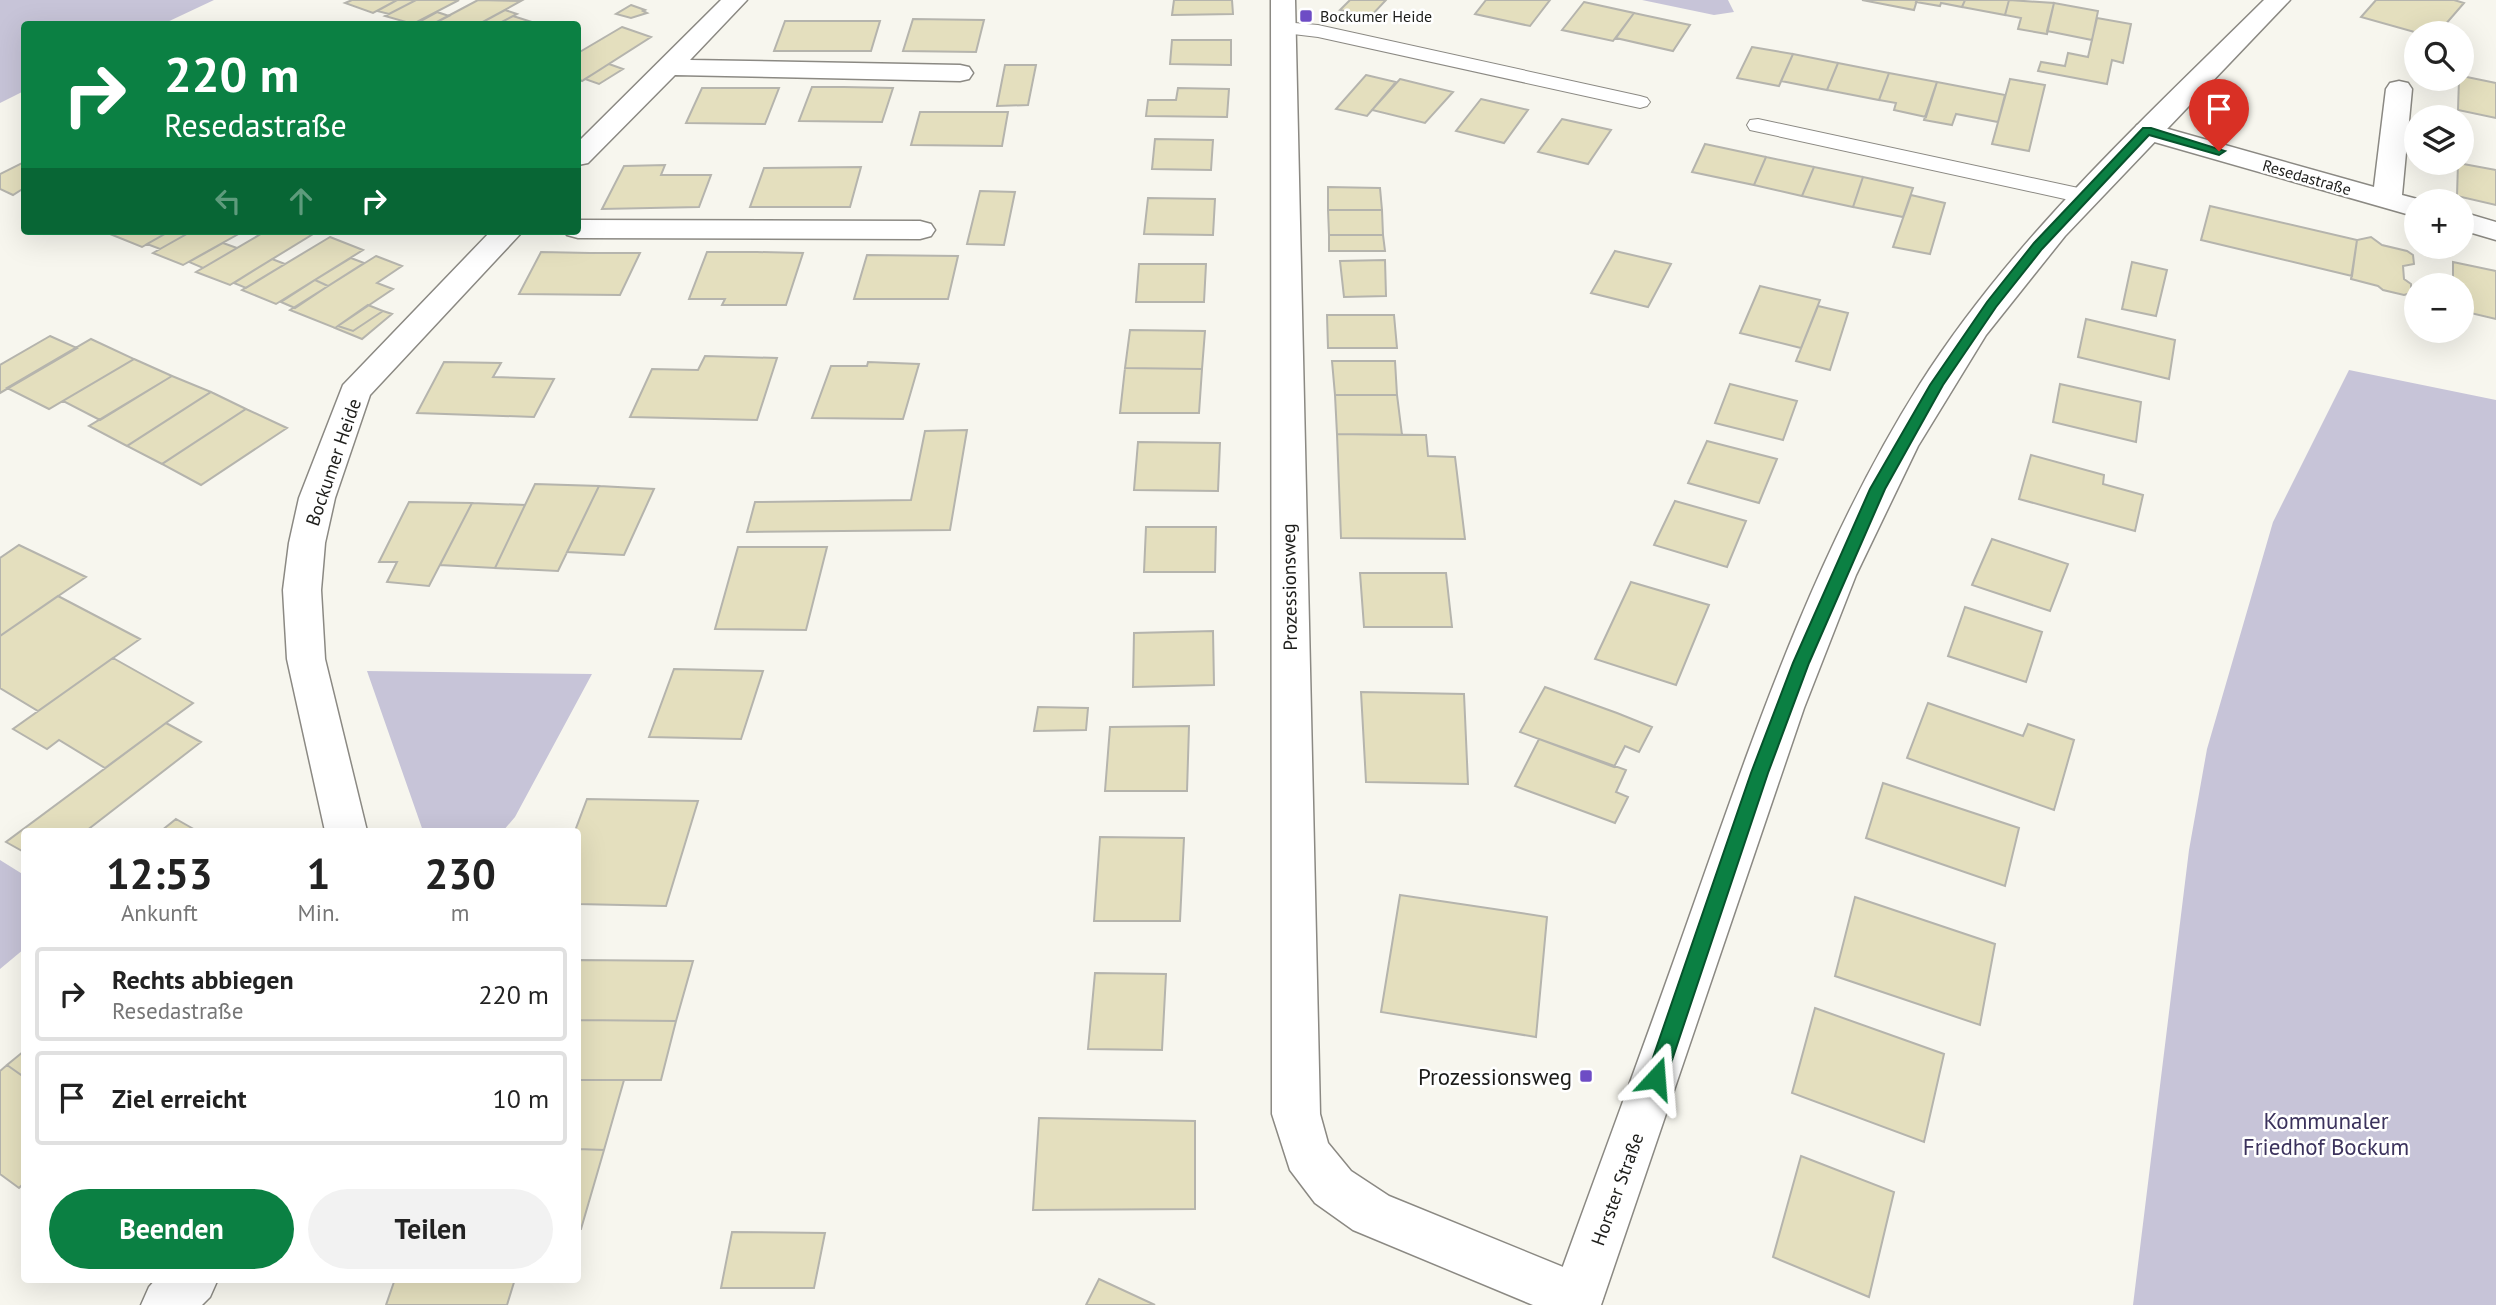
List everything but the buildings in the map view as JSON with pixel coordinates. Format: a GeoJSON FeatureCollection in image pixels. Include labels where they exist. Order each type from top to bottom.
{"type":"FeatureCollection","features":[{"type":"Feature","properties":{"kind":"street"},"geometry":{"type":"LineString","coordinates":[[581,154],[735,0]]}},
{"type":"Feature","properties":{"kind":"street","name":"Horster Straße"},"geometry":{"type":"LineString","coordinates":[[1576,1302],[1648,1103],[1760,773],[1839,571],[1878,489],[1937,385],[1992,305],[2038,246],[2083,196],[2278,0]]}},
{"type":"Feature","properties":{"kind":"street","name":"Prozessionsweg"},"geometry":{"type":"LineString","coordinates":[[1283,14],[1296,1114],[1307,1154],[1333,1187],[1342,1194],[1371,1213],[1576,1302]]}},
{"type":"Feature","properties":{"kind":"street"},"geometry":{"type":"LineString","coordinates":[[666,67],[960,74]]}},
{"type":"Feature","properties":{"kind":"street"},"geometry":{"type":"LineString","coordinates":[[2387,199],[2399,89]]}},
{"type":"Feature","properties":{"kind":"street","name":"Resedastraße"},"geometry":{"type":"LineString","coordinates":[[2147,131],[2404,204]]}},
{"type":"Feature","properties":{"kind":"street"},"geometry":{"type":"LineString","coordinates":[[2474,225],[2496,231]]}},
{"type":"Feature","properties":{"kind":"street"},"geometry":{"type":"LineString","coordinates":[[581,229],[920,230]]}},
{"type":"Feature","properties":{"kind":"street","name":"Bockumer Heide"},"geometry":{"type":"LineString","coordinates":[[345,828],[306,659],[302,590],[307,543],[317,498],[355,392],[504,235]]}},
{"type":"Feature","properties":{"kind":"street"},"geometry":{"type":"LineString","coordinates":[[167,1305],[188,1283]]}},
{"type":"Feature","properties":{"kind":"lane"},"geometry":{"type":"LineString","coordinates":[[1283,14],[1318,30],[1640,102]]}},
{"type":"Feature","properties":{"kind":"lane"},"geometry":{"type":"LineString","coordinates":[[1758,125],[2083,196]]}},
{"type":"Feature","properties":{"kind":"green space"},"geometry":{"type":"Polygon","coordinates":[[[0,0],[214,0],[169,21],[21,21],[21,92],[0,103],[0,0]]]}},
{"type":"Feature","properties":{"kind":"green space"},"geometry":{"type":"Polygon","coordinates":[[[1642,0],[1728,0],[1734,12],[1714,15],[1642,0]]]}},
{"type":"Feature","properties":{"kind":"green space","name":"Kommunaler Friedhof Bockum"},"geometry":{"type":"Polygon","coordinates":[[[2349,370],[2496,400],[2496,1305],[2133,1305],[2189,850],[2207,749],[2273,522],[2349,370]]]}},
{"type":"Feature","properties":{"kind":"green space"},"geometry":{"type":"Polygon","coordinates":[[[367,671],[592,674],[515,817],[506,828],[422,828],[367,671]]]}},
{"type":"Feature","properties":{"kind":"green space"},"geometry":{"type":"Polygon","coordinates":[[[0,860],[21,873],[21,952],[0,969],[0,860]]]}},
{"type":"Feature","properties":{"kind":"place","name":"Bockumer Heide"},"geometry":{"type":"Point","coordinates":[1306,16]}},
{"type":"Feature","properties":{"kind":"place","name":"Prozessionsweg"},"geometry":{"type":"Point","coordinates":[1586,1076]}},
{"type":"Feature","properties":{"kind":"route"},"geometry":{"type":"LineString","coordinates":[[1656,1078],[1760,773],[1801,663],[1839,571],[1878,489],[1937,385],[1992,305],[2038,246],[2147,131],[2219,151]]}}]}
